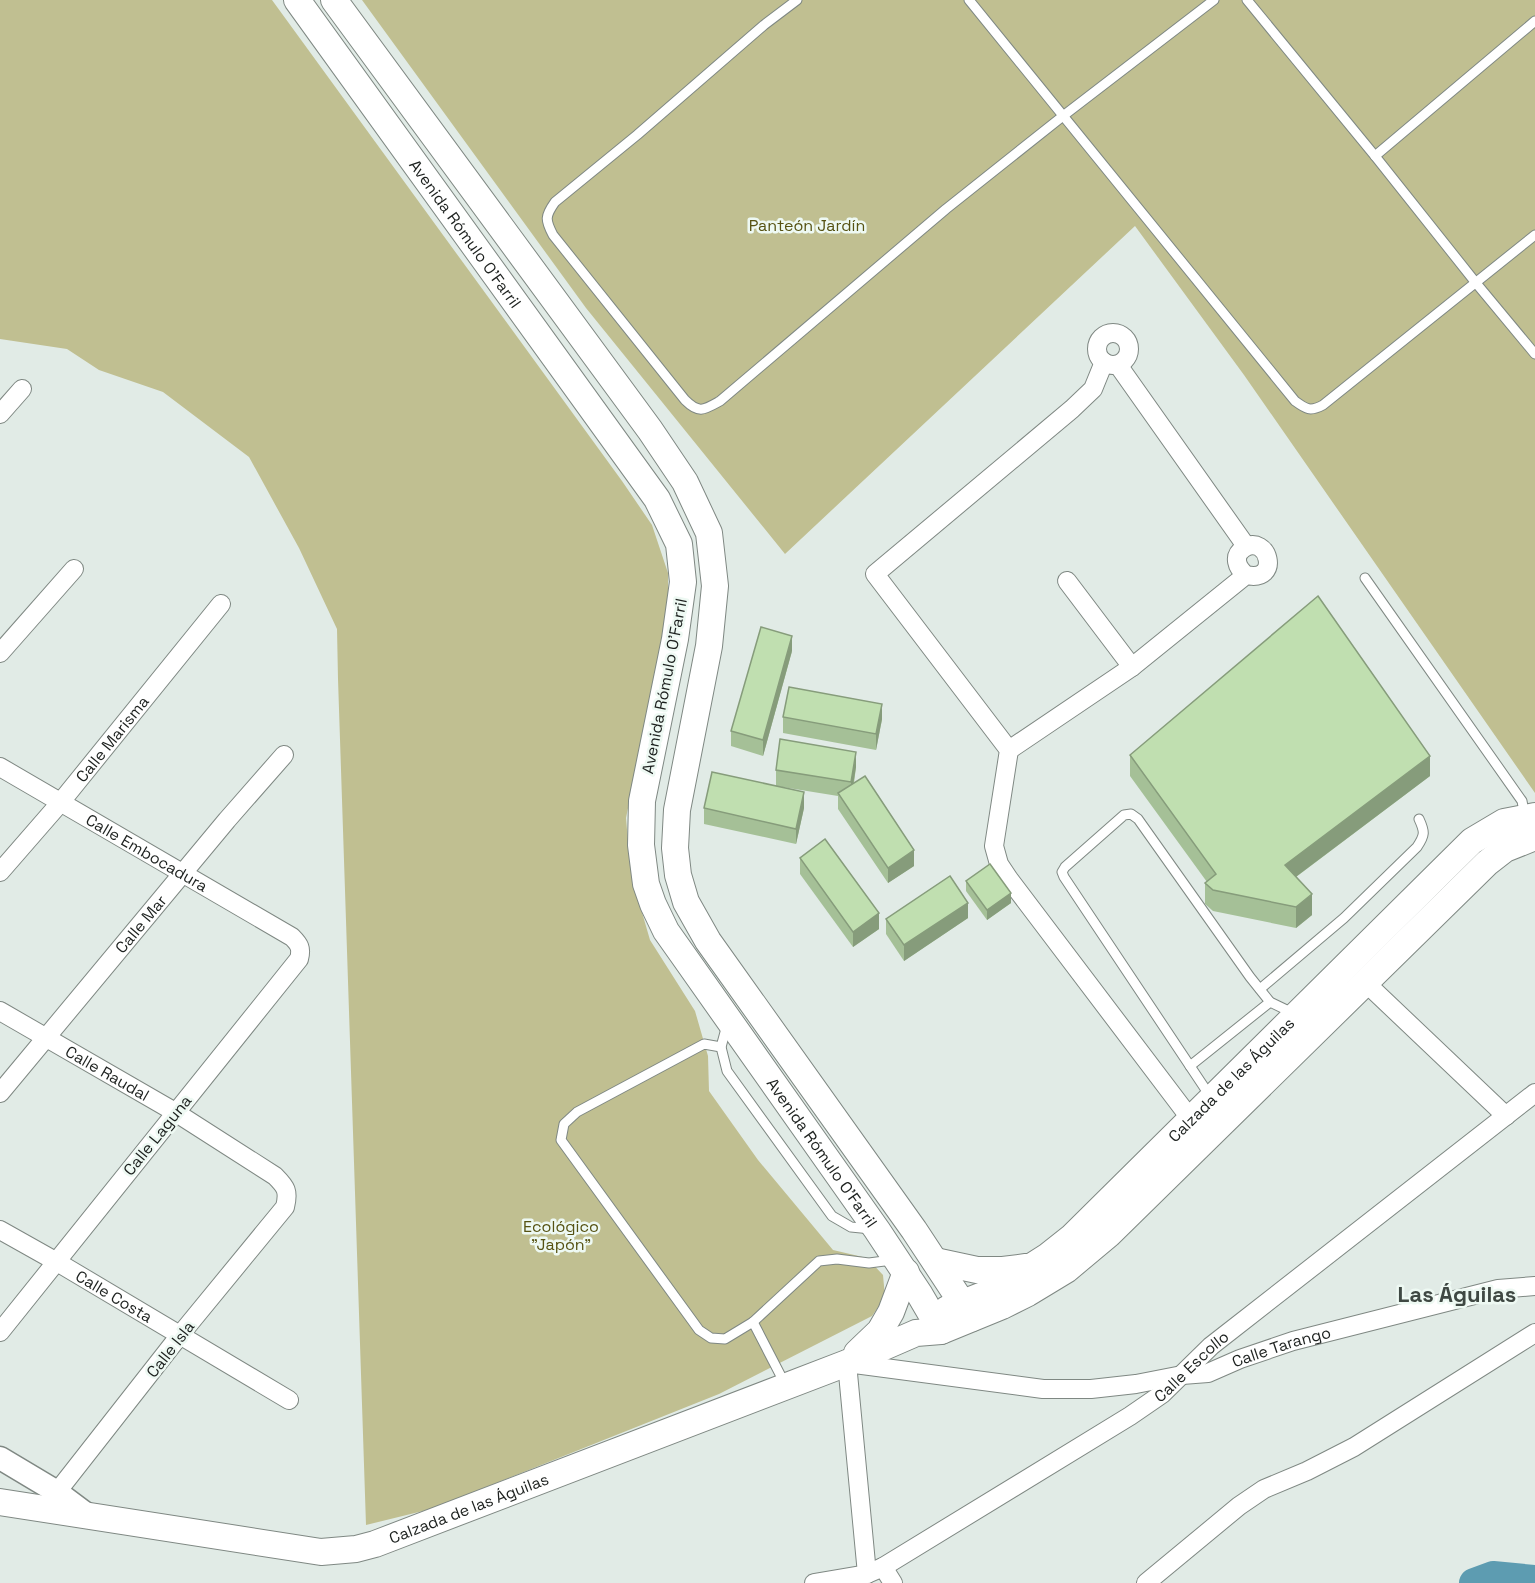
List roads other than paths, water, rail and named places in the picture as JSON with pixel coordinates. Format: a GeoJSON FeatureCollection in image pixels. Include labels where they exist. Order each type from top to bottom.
{"type":"FeatureCollection","features":[{"type":"Feature","properties":{"kind":"main road","name":"Avenida Rómulo O'Farril"},"geometry":{"type":"LineString","coordinates":[[297,0],[657,499],[679,544],[683,582],[675,639],[642,801],[641,845],[646,884],[666,931],[892,1252],[930,1327]]}},
{"type":"Feature","properties":{"kind":"main road","name":"Avenida Rómulo O'Farril"},"geometry":{"type":"LineString","coordinates":[[334,0],[650,430],[685,482],[709,533],[715,586],[709,646],[677,810],[675,848],[678,875],[686,902],[708,941],[914,1230],[967,1310]]}},
{"type":"Feature","properties":{"kind":"main road","name":"Calzada de las Águilas"},"geometry":{"type":"LineString","coordinates":[[0,1502],[321,1552],[356,1549],[847,1363],[930,1327],[967,1310],[1033,1267],[1072,1237],[1472,842],[1504,822],[1531,827]]}},
{"type":"Feature","properties":{"kind":"main road","name":"Calzada de las Águilas"},"geometry":{"type":"LineString","coordinates":[[967,1310],[1002,1306],[1047,1282],[1066,1270],[1109,1234],[1487,863],[1531,827]]}},
{"type":"Feature","properties":{"kind":"main road"},"geometry":{"type":"LineString","coordinates":[[847,1363],[880,1331],[891,1312],[892,1252],[914,1230]]}},
{"type":"Feature","properties":{"kind":"main road"},"geometry":{"type":"LineString","coordinates":[[935,1261],[977,1270],[1033,1267]]}},
{"type":"Feature","properties":{"kind":"street"},"geometry":{"type":"LineString","coordinates":[[1009,750],[1132,667],[1246,576],[1254,577],[1263,574],[1268,566],[1268,557],[1263,550],[1256,545],[1246,546],[1111,364],[1093,389],[1072,409],[875,574],[1009,750],[994,846],[999,864],[1190,1118]]}},
{"type":"Feature","properties":{"kind":"street"},"geometry":{"type":"LineString","coordinates":[[0,414],[22,389]]}},
{"type":"Feature","properties":{"kind":"street"},"geometry":{"type":"LineString","coordinates":[[0,653],[74,568]]}},
{"type":"Feature","properties":{"kind":"street"},"geometry":{"type":"LineString","coordinates":[[1067,581],[1132,667]]}},
{"type":"Feature","properties":{"kind":"street","name":"Calle Marisma"},"geometry":{"type":"LineString","coordinates":[[0,872],[60,803],[221,604]]}},
{"type":"Feature","properties":{"kind":"street","name":"Calle Mar"},"geometry":{"type":"LineString","coordinates":[[0,1093],[227,820],[284,755]]}},
{"type":"Feature","properties":{"kind":"street","name":"Calle Embocadura"},"geometry":{"type":"LineString","coordinates":[[0,767],[292,937]]}},
{"type":"Feature","properties":{"kind":"street","name":"Calle Laguna"},"geometry":{"type":"LineString","coordinates":[[0,1332],[299,959],[301,952],[299,945],[292,937]]}},
{"type":"Feature","properties":{"kind":"street"},"geometry":{"type":"LineString","coordinates":[[1366,983],[1506,1116]]}},
{"type":"Feature","properties":{"kind":"street","name":"Calle Raudal"},"geometry":{"type":"LineString","coordinates":[[0,1011],[175,1112],[274,1176],[284,1185],[288,1197],[285,1207]]}},
{"type":"Feature","properties":{"kind":"street","name":"Calle Escollo"},"geometry":{"type":"LineString","coordinates":[[814,1583],[875,1571],[1130,1416],[1162,1394],[1211,1346],[1535,1094]]}},
{"type":"Feature","properties":{"kind":"street","name":"Calle Isla"},"geometry":{"type":"LineString","coordinates":[[57,1492],[180,1335],[285,1207]]}},
{"type":"Feature","properties":{"kind":"street","name":"Calle Costa"},"geometry":{"type":"LineString","coordinates":[[0,1230],[289,1400]]}},
{"type":"Feature","properties":{"kind":"street","name":"Calle Tarango"},"geometry":{"type":"LineString","coordinates":[[847,1363],[1043,1389],[1091,1389],[1136,1384],[1182,1375],[1208,1373],[1240,1359],[1293,1341],[1498,1289],[1535,1286]]}},
{"type":"Feature","properties":{"kind":"street"},"geometry":{"type":"LineString","coordinates":[[1146,1583],[1239,1506],[1264,1489],[1307,1471],[1354,1447],[1535,1333]]}},
{"type":"Feature","properties":{"kind":"street"},"geometry":{"type":"LineString","coordinates":[[847,1363],[875,1571],[893,1583]]}},
{"type":"Feature","properties":{"kind":"street"},"geometry":{"type":"LineString","coordinates":[[0,1458],[57,1492],[89,1516]]}},
{"type":"Feature","properties":{"kind":"lane"},"geometry":{"type":"LineString","coordinates":[[797,0],[764,25],[637,135],[555,202],[548,211],[548,225],[553,235],[685,400],[692,408],[699,410],[720,401],[946,209],[1214,0]]}},
{"type":"Feature","properties":{"kind":"lane"},"geometry":{"type":"LineString","coordinates":[[969,0],[1295,401],[1304,408],[1314,410],[1323,405],[1535,235]]}},
{"type":"Feature","properties":{"kind":"lane"},"geometry":{"type":"LineString","coordinates":[[1247,0],[1535,354]]}},
{"type":"Feature","properties":{"kind":"lane"},"geometry":{"type":"LineString","coordinates":[[1376,156],[1535,21]]}},
{"type":"Feature","properties":{"kind":"lane"},"geometry":{"type":"LineString","coordinates":[[1365,578],[1522,801],[1531,827]]}},
{"type":"Feature","properties":{"kind":"lane"},"geometry":{"type":"LineString","coordinates":[[1211,1098],[1064,877],[1062,872],[1065,867],[1124,814],[1131,814],[1138,819],[1270,1002],[1296,1015]]}},
{"type":"Feature","properties":{"kind":"lane"},"geometry":{"type":"LineString","coordinates":[[1260,989],[1344,918],[1417,847],[1423,839],[1424,830],[1419,819]]}},
{"type":"Feature","properties":{"kind":"lane"},"geometry":{"type":"LineString","coordinates":[[1190,1066],[1270,1002]]}},
{"type":"Feature","properties":{"kind":"lane"},"geometry":{"type":"LineString","coordinates":[[728,1020],[721,1047],[727,1071],[832,1216],[892,1252]]}},
{"type":"Feature","properties":{"kind":"lane"},"geometry":{"type":"LineString","coordinates":[[721,1047],[704,1044],[577,1112],[564,1124],[561,1140],[699,1330],[711,1338],[725,1339],[753,1322],[819,1261],[837,1258],[869,1263],[892,1252]]}},
{"type":"Feature","properties":{"kind":"lane"},"geometry":{"type":"LineString","coordinates":[[753,1322],[787,1386]]}},
{"type":"Feature","properties":{"kind":"waterway"},"geometry":{"type":"LineString","coordinates":[[1474,1583],[1493,1576],[1535,1580]]}},
{"type":"Feature","properties":{"kind":"district","name":"Las Águilas"},"geometry":{"type":"Point","coordinates":[1457,1294]}},
{"type":"Feature","properties":{"kind":"park label","name":"Panteón Jardín"},"geometry":{"type":"Point","coordinates":[807,225]}},
{"type":"Feature","properties":{"kind":"park label","name":"Ecológico \"Japón\""},"geometry":{"type":"Point","coordinates":[561,1235]}}]}
